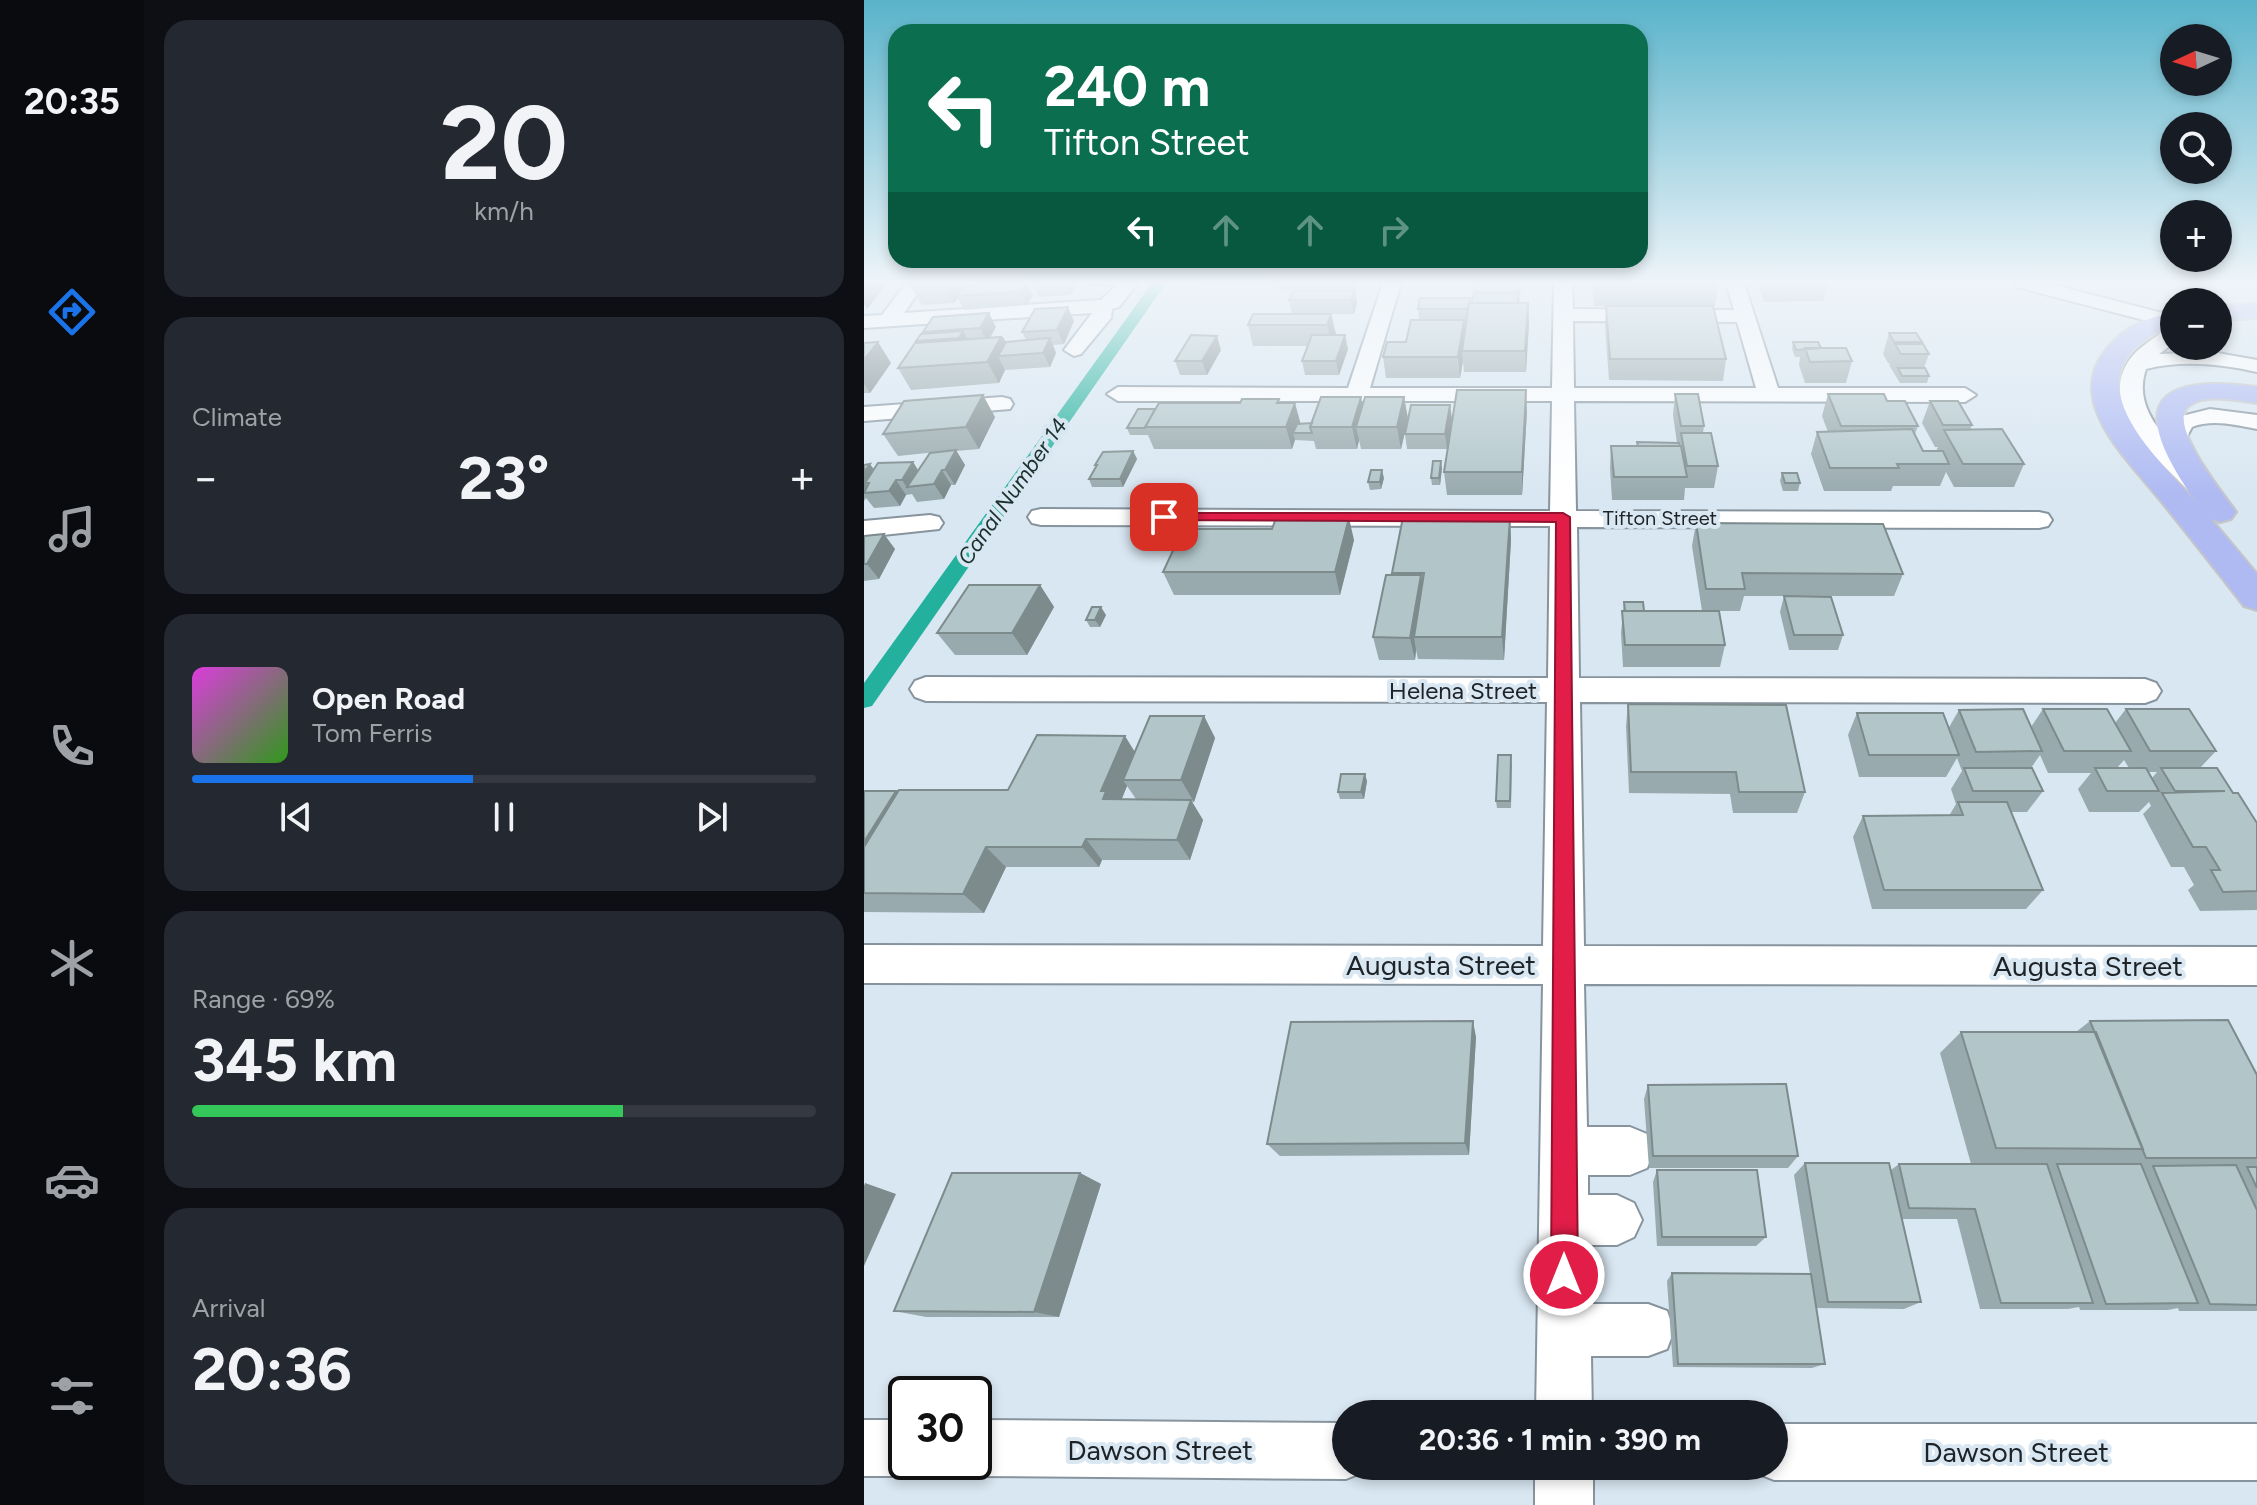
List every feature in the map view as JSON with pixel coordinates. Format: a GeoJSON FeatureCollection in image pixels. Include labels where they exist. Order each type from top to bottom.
{"type":"FeatureCollection","features":[{"type":"Feature","properties":{"kind":"main road"},"geometry":{"type":"LineString","coordinates":[[2116,353],[2105,377],[2107,403],[2132,444],[2257,598]]}},
{"type":"Feature","properties":{"kind":"main road"},"geometry":{"type":"LineString","coordinates":[[2257,395],[2212,392],[2180,400],[2170,411],[2186,462],[2205,493],[2257,555]]}},
{"type":"Feature","properties":{"kind":"street"},"geometry":{"type":"LineString","coordinates":[[1357,394],[1370,353]]}},
{"type":"Feature","properties":{"kind":"street"},"geometry":{"type":"LineString","coordinates":[[1563,353],[1564,1400]]}},
{"type":"Feature","properties":{"kind":"street"},"geometry":{"type":"LineString","coordinates":[[1756,353],[1769,394]]}},
{"type":"Feature","properties":{"kind":"street"},"geometry":{"type":"LineString","coordinates":[[2150,353],[2136,365],[2132,386],[2140,421],[2205,493]]}},
{"type":"Feature","properties":{"kind":"street"},"geometry":{"type":"LineString","coordinates":[[2235,353],[2257,364]]}},
{"type":"Feature","properties":{"kind":"street"},"geometry":{"type":"LineString","coordinates":[[2136,365],[2155,360],[2200,358],[2257,364]]}},
{"type":"Feature","properties":{"kind":"street"},"geometry":{"type":"LineString","coordinates":[[1118,394],[1965,395]]}},
{"type":"Feature","properties":{"kind":"street"},"geometry":{"type":"LineString","coordinates":[[864,414],[1002,404]]}},
{"type":"Feature","properties":{"kind":"street"},"geometry":{"type":"LineString","coordinates":[[2176,437],[2182,423],[2201,417],[2230,417],[2257,422]]}},
{"type":"Feature","properties":{"kind":"street","name":"Tifton Street"},"geometry":{"type":"LineString","coordinates":[[1041,517],[2039,520]]}},
{"type":"Feature","properties":{"kind":"street"},"geometry":{"type":"LineString","coordinates":[[864,529],[930,523]]}},
{"type":"Feature","properties":{"kind":"street","name":"Helena Street"},"geometry":{"type":"LineString","coordinates":[[926,689],[2145,691]]}},
{"type":"Feature","properties":{"kind":"street","name":"Augusta Street"},"geometry":{"type":"LineString","coordinates":[[864,964],[2257,966]]}},
{"type":"Feature","properties":{"kind":"street"},"geometry":{"type":"LineString","coordinates":[[1564,1151],[1630,1151]]}},
{"type":"Feature","properties":{"kind":"street"},"geometry":{"type":"LineString","coordinates":[[1564,1220],[1617,1220]]}},
{"type":"Feature","properties":{"kind":"street"},"geometry":{"type":"LineString","coordinates":[[1564,1330],[1648,1330]]}},
{"type":"Feature","properties":{"kind":"street"},"geometry":{"type":"LineString","coordinates":[[864,1448],[888,1448]]}},
{"type":"Feature","properties":{"kind":"street","name":"Dawson Street"},"geometry":{"type":"LineString","coordinates":[[992,1448],[1332,1451]]}},
{"type":"Feature","properties":{"kind":"street","name":"Dawson Street"},"geometry":{"type":"LineString","coordinates":[[1788,1452],[2257,1452]]}},
{"type":"Feature","properties":{"kind":"street"},"geometry":{"type":"LineString","coordinates":[[1564,1480],[1564,1505]]}},
{"type":"Feature","properties":{"kind":"building"},"geometry":{"type":"Polygon","coordinates":[[[908,353],[992,353],[987,362],[898,368],[908,353]]]}},
{"type":"Feature","properties":{"kind":"building"},"geometry":{"type":"Polygon","coordinates":[[[1000,353],[1039,353],[998,356],[1000,353]]]}},
{"type":"Feature","properties":{"kind":"building"},"geometry":{"type":"Polygon","coordinates":[[[1180,353],[1207,353],[1202,361],[1175,361],[1180,353]]]}},
{"type":"Feature","properties":{"kind":"building"},"geometry":{"type":"Polygon","coordinates":[[[1305,353],[1339,353],[1336,361],[1302,361],[1305,353]]]}},
{"type":"Feature","properties":{"kind":"building"},"geometry":{"type":"Polygon","coordinates":[[[1384,353],[1459,353],[1458,357],[1383,357],[1384,353]]]}},
{"type":"Feature","properties":{"kind":"building"},"geometry":{"type":"Polygon","coordinates":[[[1610,353],[1725,353],[1726,359],[1610,359],[1610,353]]]}},
{"type":"Feature","properties":{"kind":"building"},"geometry":{"type":"Polygon","coordinates":[[[1807,353],[1848,353],[1852,361],[1810,362],[1807,353]]]}},
{"type":"Feature","properties":{"kind":"building"},"geometry":{"type":"Polygon","coordinates":[[[1898,368],[1925,368],[1929,376],[1902,376],[1898,368]]]}},
{"type":"Feature","properties":{"kind":"building"},"geometry":{"type":"Polygon","coordinates":[[[1457,390],[1526,390],[1522,472],[1444,472],[1457,390]]]}},
{"type":"Feature","properties":{"kind":"building"},"geometry":{"type":"Polygon","coordinates":[[[1675,394],[1698,394],[1704,426],[1681,426],[1675,394]]]}},
{"type":"Feature","properties":{"kind":"building"},"geometry":{"type":"Polygon","coordinates":[[[1828,394],[1884,394],[1887,401],[1905,401],[1918,426],[1841,426],[1828,394]]]}},
{"type":"Feature","properties":{"kind":"building"},"geometry":{"type":"Polygon","coordinates":[[[983,395],[966,427],[883,434],[904,401],[983,395]]]}},
{"type":"Feature","properties":{"kind":"building"},"geometry":{"type":"Polygon","coordinates":[[[1321,397],[1361,397],[1352,427],[1310,427],[1321,397]]]}},
{"type":"Feature","properties":{"kind":"building"},"geometry":{"type":"Polygon","coordinates":[[[1365,397],[1404,397],[1397,427],[1356,427],[1365,397]]]}},
{"type":"Feature","properties":{"kind":"building"},"geometry":{"type":"Polygon","coordinates":[[[1242,399],[1279,399],[1277,403],[1295,403],[1286,427],[1145,427],[1159,403],[1240,403],[1242,399]]]}},
{"type":"Feature","properties":{"kind":"building"},"geometry":{"type":"Polygon","coordinates":[[[1930,401],[1958,401],[1972,425],[1943,425],[1930,401]]]}},
{"type":"Feature","properties":{"kind":"building"},"geometry":{"type":"Polygon","coordinates":[[[1411,405],[1450,405],[1445,434],[1405,434],[1411,405]]]}},
{"type":"Feature","properties":{"kind":"building"},"geometry":{"type":"Polygon","coordinates":[[[1138,409],[1155,409],[1145,428],[1127,428],[1138,409]]]}},
{"type":"Feature","properties":{"kind":"building"},"geometry":{"type":"Polygon","coordinates":[[[1312,423],[1312,433],[1293,433],[1297,424],[1312,423]]]}},
{"type":"Feature","properties":{"kind":"building"},"geometry":{"type":"Polygon","coordinates":[[[1912,429],[1923,451],[1943,451],[1949,464],[1830,468],[1817,432],[1912,429]]]}},
{"type":"Feature","properties":{"kind":"building"},"geometry":{"type":"Polygon","coordinates":[[[2002,429],[2024,464],[1963,464],[1944,430],[2002,429]]]}},
{"type":"Feature","properties":{"kind":"building"},"geometry":{"type":"Polygon","coordinates":[[[1681,433],[1711,433],[1718,466],[1687,466],[1681,433]]]}},
{"type":"Feature","properties":{"kind":"building"},"geometry":{"type":"Polygon","coordinates":[[[1637,442],[1679,443],[1680,446],[1638,446],[1637,442]]]}},
{"type":"Feature","properties":{"kind":"building"},"geometry":{"type":"Polygon","coordinates":[[[1611,446],[1681,446],[1687,477],[1614,477],[1611,446]]]}},
{"type":"Feature","properties":{"kind":"building"},"geometry":{"type":"Polygon","coordinates":[[[956,450],[934,484],[907,487],[930,453],[956,450]]]}},
{"type":"Feature","properties":{"kind":"building"},"geometry":{"type":"Polygon","coordinates":[[[1133,451],[1120,479],[1089,479],[1103,452],[1133,451]]]}},
{"type":"Feature","properties":{"kind":"building"},"geometry":{"type":"Polygon","coordinates":[[[1433,461],[1441,461],[1439,478],[1431,478],[1433,461]]]}},
{"type":"Feature","properties":{"kind":"building"},"geometry":{"type":"Polygon","coordinates":[[[913,462],[902,480],[896,480],[889,491],[864,493],[869,483],[865,483],[878,463],[913,462]]]}},
{"type":"Feature","properties":{"kind":"building"},"geometry":{"type":"Polygon","coordinates":[[[1371,470],[1382,470],[1380,482],[1368,482],[1371,470]]]}},
{"type":"Feature","properties":{"kind":"building"},"geometry":{"type":"Polygon","coordinates":[[[1782,473],[1797,473],[1800,483],[1785,483],[1782,473]]]}},
{"type":"Feature","properties":{"kind":"building"},"geometry":{"type":"Polygon","coordinates":[[[1403,517],[1510,517],[1502,637],[1414,637],[1424,573],[1392,573],[1403,517]]]}},
{"type":"Feature","properties":{"kind":"building"},"geometry":{"type":"Polygon","coordinates":[[[1276,518],[1349,518],[1335,572],[1163,572],[1183,529],[1272,529],[1276,518]]]}},
{"type":"Feature","properties":{"kind":"building"},"geometry":{"type":"Polygon","coordinates":[[[1696,523],[1883,524],[1903,574],[1742,573],[1745,589],[1706,589],[1696,523]]]}},
{"type":"Feature","properties":{"kind":"building"},"geometry":{"type":"Polygon","coordinates":[[[884,534],[867,564],[864,564],[864,536],[884,534]]]}},
{"type":"Feature","properties":{"kind":"building"},"geometry":{"type":"Polygon","coordinates":[[[1386,575],[1421,575],[1410,638],[1373,637],[1386,575]]]}},
{"type":"Feature","properties":{"kind":"building"},"geometry":{"type":"Polygon","coordinates":[[[969,585],[1040,585],[1012,633],[937,633],[969,585]]]}},
{"type":"Feature","properties":{"kind":"building"},"geometry":{"type":"Polygon","coordinates":[[[1784,596],[1831,597],[1843,635],[1794,635],[1784,596]]]}},
{"type":"Feature","properties":{"kind":"building"},"geometry":{"type":"Polygon","coordinates":[[[1624,602],[1643,602],[1644,611],[1625,611],[1624,602]]]}},
{"type":"Feature","properties":{"kind":"building"},"geometry":{"type":"Polygon","coordinates":[[[1092,607],[1101,607],[1095,620],[1086,620],[1092,607]]]}},
{"type":"Feature","properties":{"kind":"building"},"geometry":{"type":"Polygon","coordinates":[[[1622,611],[1719,611],[1725,645],[1625,645],[1622,611]]]}},
{"type":"Feature","properties":{"kind":"building"},"geometry":{"type":"Polygon","coordinates":[[[1628,704],[1786,705],[1805,792],[1739,792],[1736,772],[1631,772],[1628,704]]]}},
{"type":"Feature","properties":{"kind":"building"},"geometry":{"type":"Polygon","coordinates":[[[2023,709],[2042,751],[1976,752],[1959,710],[2023,709]]]}},
{"type":"Feature","properties":{"kind":"building"},"geometry":{"type":"Polygon","coordinates":[[[2043,709],[2107,709],[2131,751],[2064,751],[2043,709]]]}},
{"type":"Feature","properties":{"kind":"building"},"geometry":{"type":"Polygon","coordinates":[[[2126,709],[2189,709],[2216,751],[2150,751],[2126,709]]]}},
{"type":"Feature","properties":{"kind":"building"},"geometry":{"type":"Polygon","coordinates":[[[1857,713],[1943,713],[1959,755],[1869,755],[1857,713]]]}},
{"type":"Feature","properties":{"kind":"building"},"geometry":{"type":"Polygon","coordinates":[[[1150,716],[1204,716],[1181,780],[1123,780],[1150,716]]]}},
{"type":"Feature","properties":{"kind":"building"},"geometry":{"type":"Polygon","coordinates":[[[1037,735],[1125,736],[1101,791],[1106,791],[1103,799],[1191,800],[1177,840],[1086,839],[1082,847],[986,847],[963,894],[864,893],[864,847],[899,790],[1008,790],[1037,735]]]}},
{"type":"Feature","properties":{"kind":"building"},"geometry":{"type":"Polygon","coordinates":[[[1498,755],[1511,755],[1510,801],[1496,801],[1498,755]]]}},
{"type":"Feature","properties":{"kind":"building"},"geometry":{"type":"Polygon","coordinates":[[[1964,768],[2032,768],[2043,791],[1973,791],[1964,768]]]}},
{"type":"Feature","properties":{"kind":"building"},"geometry":{"type":"Polygon","coordinates":[[[2095,768],[2146,768],[2159,791],[2107,791],[2095,768]]]}},
{"type":"Feature","properties":{"kind":"building"},"geometry":{"type":"Polygon","coordinates":[[[2161,768],[2217,768],[2233,793],[2238,793],[2257,823],[2257,891],[2223,892],[2211,870],[2220,870],[2206,847],[2193,847],[2162,793],[2225,791],[2175,791],[2161,768]]]}},
{"type":"Feature","properties":{"kind":"building"},"geometry":{"type":"Polygon","coordinates":[[[1341,774],[1365,774],[1361,792],[1338,792],[1341,774]]]}},
{"type":"Feature","properties":{"kind":"building"},"geometry":{"type":"Polygon","coordinates":[[[864,791],[896,791],[864,842],[864,791]]]}},
{"type":"Feature","properties":{"kind":"building"},"geometry":{"type":"Polygon","coordinates":[[[1958,802],[2007,802],[2043,890],[1884,890],[1863,816],[1963,815],[1958,802]]]}},
{"type":"Feature","properties":{"kind":"building"},"geometry":{"type":"Polygon","coordinates":[[[2228,1020],[2257,1075],[2257,1158],[2146,1158],[2090,1021],[2228,1020]]]}},
{"type":"Feature","properties":{"kind":"building"},"geometry":{"type":"Polygon","coordinates":[[[1473,1021],[1465,1143],[1267,1144],[1291,1022],[1473,1021]]]}},
{"type":"Feature","properties":{"kind":"building"},"geometry":{"type":"Polygon","coordinates":[[[1961,1032],[2096,1032],[2143,1149],[1996,1148],[1961,1032]]]}},
{"type":"Feature","properties":{"kind":"building"},"geometry":{"type":"Polygon","coordinates":[[[1786,1084],[1798,1156],[1653,1156],[1648,1085],[1786,1084]]]}},
{"type":"Feature","properties":{"kind":"building"},"geometry":{"type":"Polygon","coordinates":[[[1805,1163],[1889,1163],[1921,1302],[1828,1302],[1805,1163]]]}},
{"type":"Feature","properties":{"kind":"building"},"geometry":{"type":"Polygon","coordinates":[[[1899,1164],[2047,1164],[2093,1303],[2001,1303],[1975,1209],[1909,1208],[1899,1164]]]}},
{"type":"Feature","properties":{"kind":"building"},"geometry":{"type":"Polygon","coordinates":[[[2057,1164],[2141,1164],[2198,1303],[2106,1304],[2057,1164]]]}},
{"type":"Feature","properties":{"kind":"building"},"geometry":{"type":"Polygon","coordinates":[[[2236,1165],[2257,1210],[2257,1305],[2210,1304],[2153,1166],[2236,1165]]]}},
{"type":"Feature","properties":{"kind":"building"},"geometry":{"type":"Polygon","coordinates":[[[2247,1167],[2257,1167],[2257,1188],[2247,1167]]]}},
{"type":"Feature","properties":{"kind":"building"},"geometry":{"type":"Polygon","coordinates":[[[1657,1170],[1757,1170],[1766,1237],[1662,1237],[1657,1170]]]}},
{"type":"Feature","properties":{"kind":"building"},"geometry":{"type":"Polygon","coordinates":[[[952,1173],[1080,1173],[1034,1312],[894,1311],[952,1173]]]}},
{"type":"Feature","properties":{"kind":"building"},"geometry":{"type":"Polygon","coordinates":[[[1672,1273],[1811,1274],[1825,1364],[1678,1364],[1672,1273]]]}},
{"type":"Feature","properties":{"kind":"waterway","name":"Canal Number 14"},"geometry":{"type":"LineString","coordinates":[[864,700],[1109,353]]}},
{"type":"Feature","properties":{"kind":"route"},"geometry":{"type":"LineString","coordinates":[[1164,517],[1563,517],[1564,1275]]}}]}
